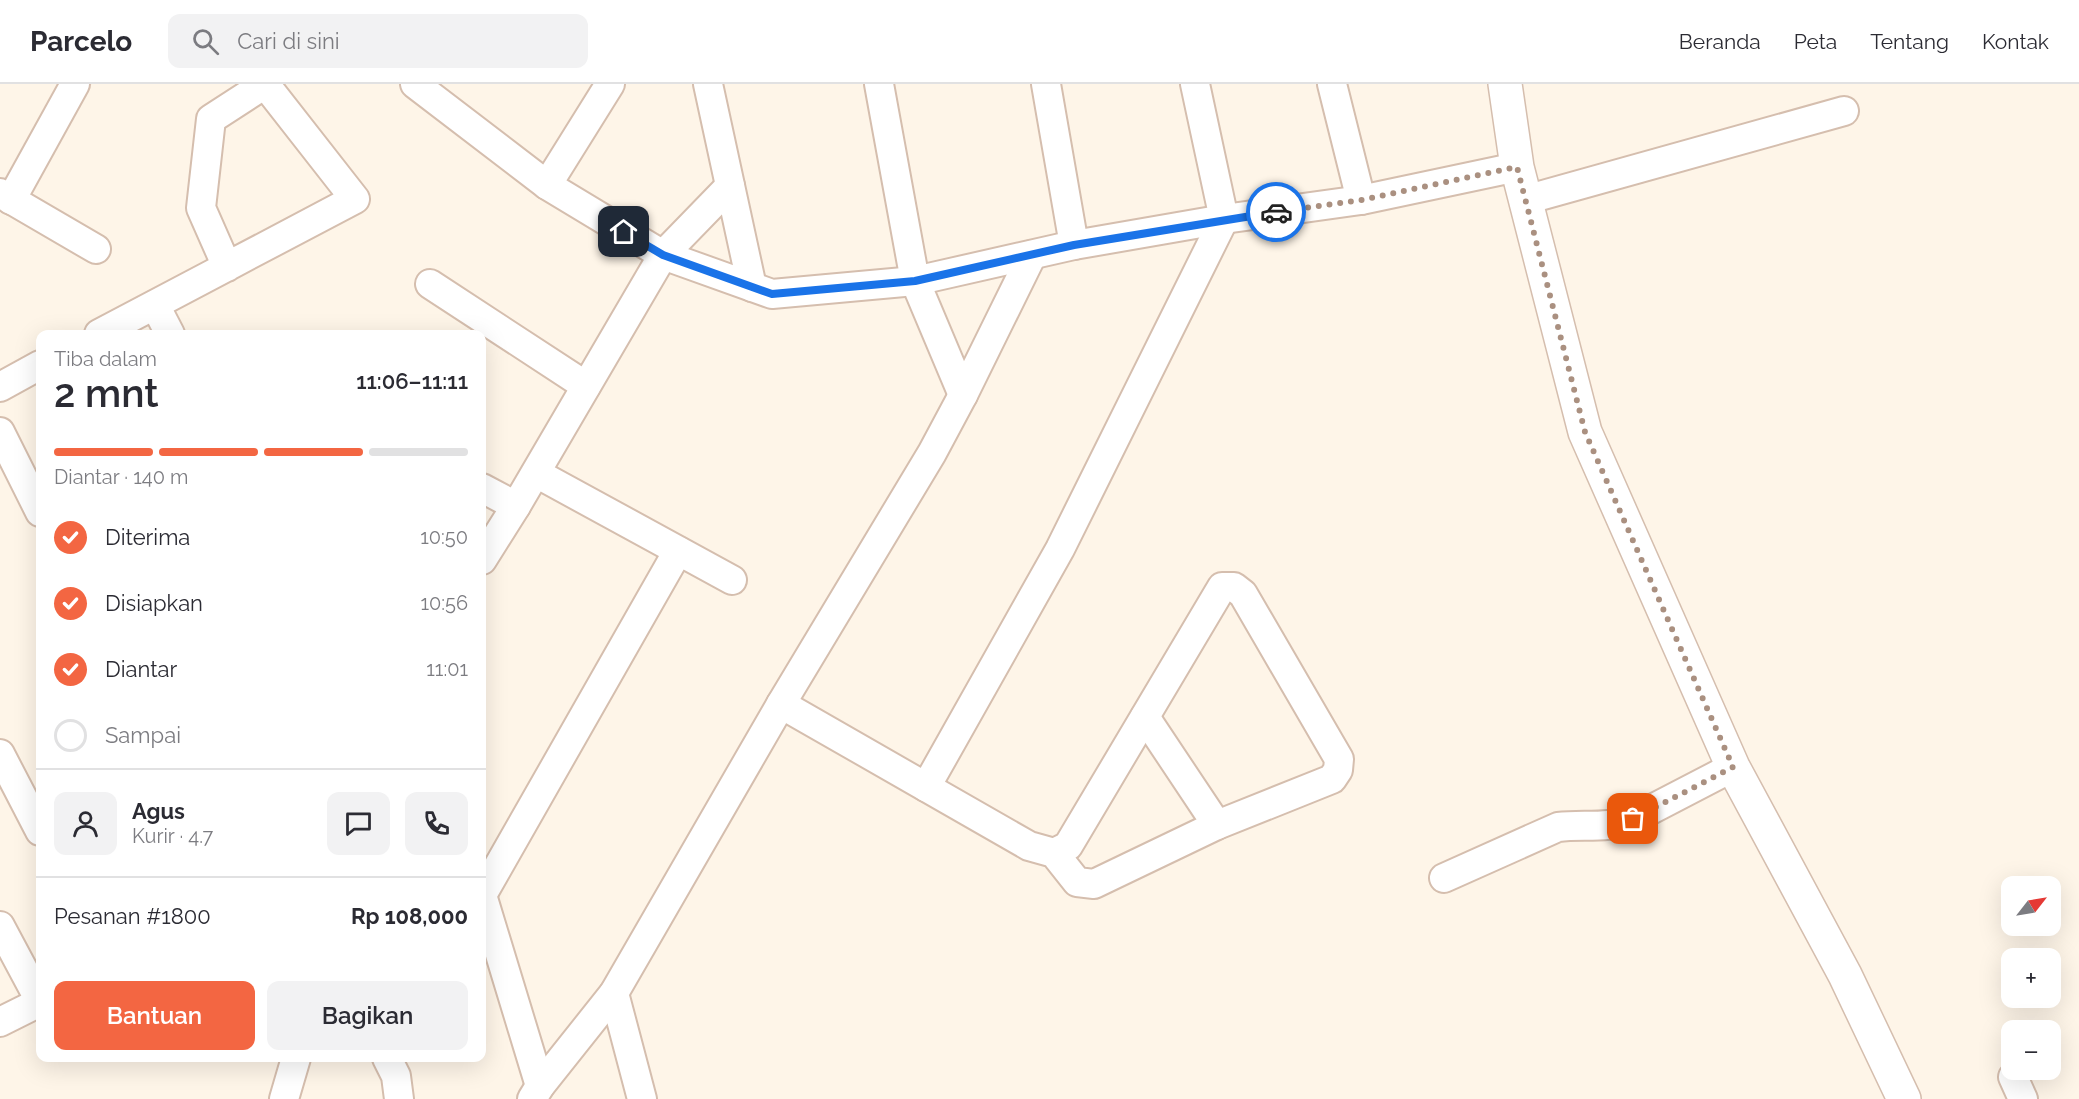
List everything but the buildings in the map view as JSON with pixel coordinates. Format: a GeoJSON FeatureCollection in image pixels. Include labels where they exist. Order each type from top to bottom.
{"type":"FeatureCollection","features":[{"type":"Feature","properties":{"kind":"street"},"geometry":{"type":"LineString","coordinates":[[75,84],[5,197],[96,249]]}},
{"type":"Feature","properties":{"kind":"street"},"geometry":{"type":"LineString","coordinates":[[107,330],[155,305],[227,267],[355,199],[265,84],[211,119],[201,208],[227,267]]}},
{"type":"Feature","properties":{"kind":"street"},"geometry":{"type":"LineString","coordinates":[[547,185],[610,84]]}},
{"type":"Feature","properties":{"kind":"street"},"geometry":{"type":"LineString","coordinates":[[708,84],[752,287]]}},
{"type":"Feature","properties":{"kind":"street"},"geometry":{"type":"LineString","coordinates":[[879,84],[915,281],[963,395]]}},
{"type":"Feature","properties":{"kind":"street"},"geometry":{"type":"LineString","coordinates":[[1046,84],[1074,245]]}},
{"type":"Feature","properties":{"kind":"street"},"geometry":{"type":"LineString","coordinates":[[926,788],[1060,549],[1224,219],[1196,84]]}},
{"type":"Feature","properties":{"kind":"street"},"geometry":{"type":"LineString","coordinates":[[1332,84],[1361,200]]}},
{"type":"Feature","properties":{"kind":"street"},"geometry":{"type":"LineString","coordinates":[[1505,84],[1517,167],[1585,432],[1733,767],[1845,975],[1904,1099]]}},
{"type":"Feature","properties":{"kind":"street"},"geometry":{"type":"LineString","coordinates":[[418,85],[547,185],[663,255],[772,294],[915,281],[1074,245],[1224,219],[1361,200],[1517,167]]}},
{"type":"Feature","properties":{"kind":"street"},"geometry":{"type":"LineString","coordinates":[[1525,200],[1844,111]]}},
{"type":"Feature","properties":{"kind":"street"},"geometry":{"type":"LineString","coordinates":[[486,554],[536,473],[663,255],[730,186]]}},
{"type":"Feature","properties":{"kind":"street"},"geometry":{"type":"LineString","coordinates":[[536,1093],[614,993],[781,704],[932,453],[1032,255]]}},
{"type":"Feature","properties":{"kind":"street"},"geometry":{"type":"LineString","coordinates":[[430,284],[586,386]]}},
{"type":"Feature","properties":{"kind":"street"},"geometry":{"type":"LineString","coordinates":[[155,305],[168,330]]}},
{"type":"Feature","properties":{"kind":"street"},"geometry":{"type":"LineString","coordinates":[[0,387],[36,367]]}},
{"type":"Feature","properties":{"kind":"street"},"geometry":{"type":"LineString","coordinates":[[0,432],[36,504]]}},
{"type":"Feature","properties":{"kind":"street"},"geometry":{"type":"LineString","coordinates":[[536,473],[732,579]]}},
{"type":"Feature","properties":{"kind":"street"},"geometry":{"type":"LineString","coordinates":[[486,490],[516,506]]}},
{"type":"Feature","properties":{"kind":"street"},"geometry":{"type":"LineString","coordinates":[[486,888],[678,551]]}},
{"type":"Feature","properties":{"kind":"street"},"geometry":{"type":"LineString","coordinates":[[781,704],[1029,846],[1054,853],[1077,882],[1094,884],[1217,825],[1332,778],[1338,770],[1339,759],[1243,594],[1234,587],[1222,587],[1068,846],[1054,853]]}},
{"type":"Feature","properties":{"kind":"street"},"geometry":{"type":"LineString","coordinates":[[1145,717],[1217,825]]}},
{"type":"Feature","properties":{"kind":"street"},"geometry":{"type":"LineString","coordinates":[[0,754],[36,823]]}},
{"type":"Feature","properties":{"kind":"street"},"geometry":{"type":"LineString","coordinates":[[1444,878],[1558,827],[1617,826],[1733,767]]}},
{"type":"Feature","properties":{"kind":"street"},"geometry":{"type":"LineString","coordinates":[[486,910],[536,1093]]}},
{"type":"Feature","properties":{"kind":"street"},"geometry":{"type":"LineString","coordinates":[[0,926],[36,994]]}},
{"type":"Feature","properties":{"kind":"street"},"geometry":{"type":"LineString","coordinates":[[614,993],[642,1099]]}},
{"type":"Feature","properties":{"kind":"street"},"geometry":{"type":"LineString","coordinates":[[0,1022],[36,1004]]}},
{"type":"Feature","properties":{"kind":"street"},"geometry":{"type":"LineString","coordinates":[[284,1099],[295,1062]]}},
{"type":"Feature","properties":{"kind":"street"},"geometry":{"type":"LineString","coordinates":[[389,1062],[396,1076],[399,1099]]}},
{"type":"Feature","properties":{"kind":"way so far"},"geometry":{"type":"LineString","coordinates":[[1276,212],[1361,200],[1517,167],[1585,432],[1733,767],[1633,819]]}},
{"type":"Feature","properties":{"kind":"route"},"geometry":{"type":"LineString","coordinates":[[624,232],[663,255],[772,294],[915,281],[1074,245],[1276,212]]}}]}
